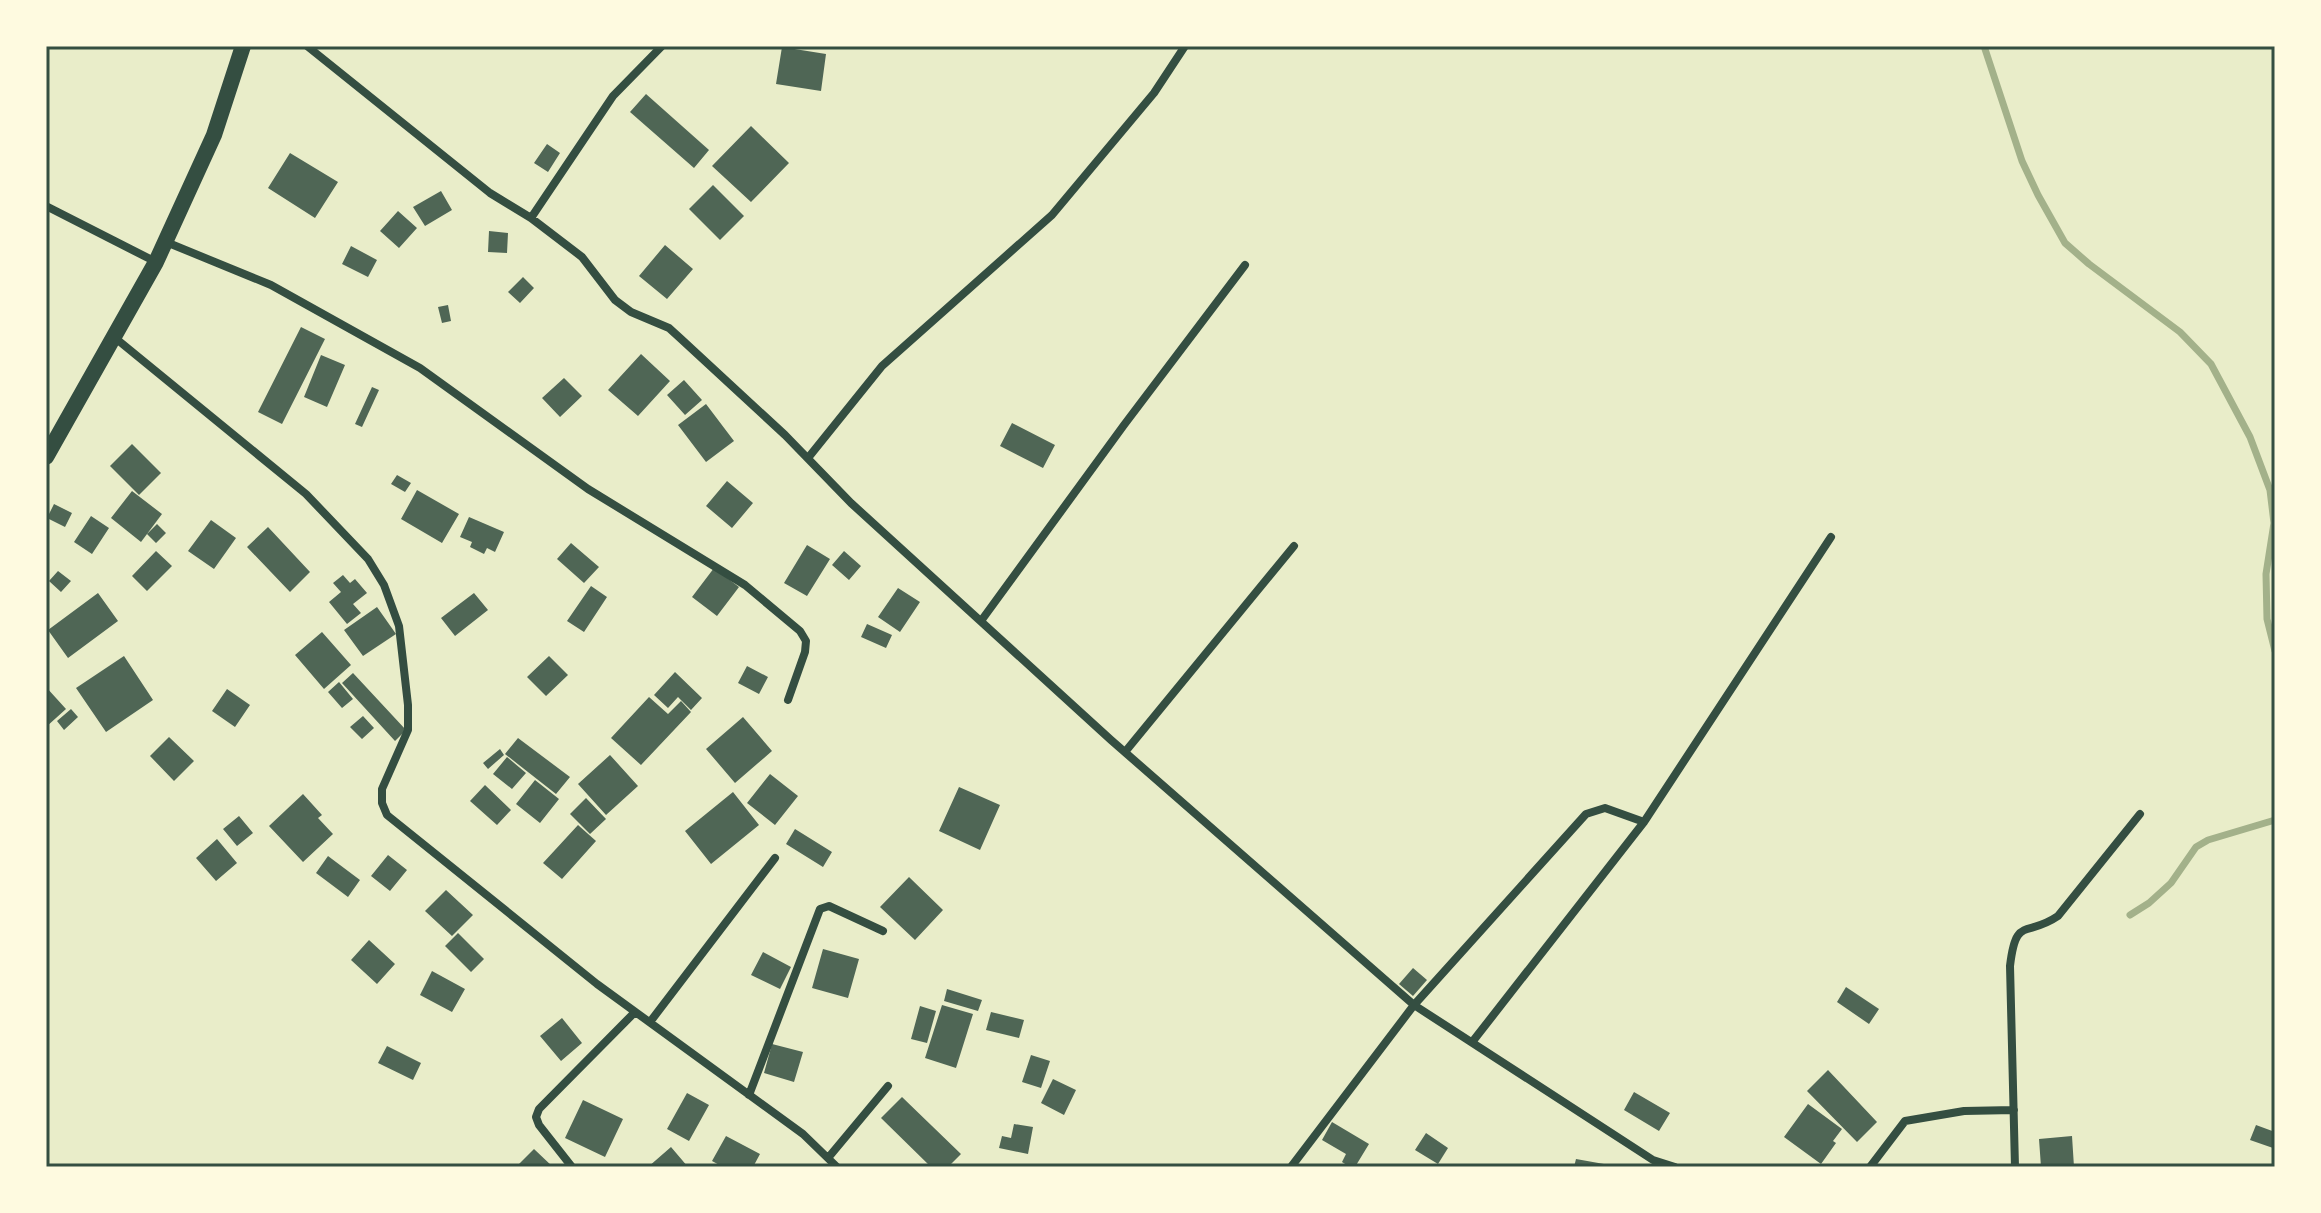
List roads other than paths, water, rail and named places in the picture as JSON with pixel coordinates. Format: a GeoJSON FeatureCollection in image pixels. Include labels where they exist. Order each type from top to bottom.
{"type":"FeatureCollection","features":[{"type":"Feature","properties":{"kind":"main road"},"geometry":{"type":"LineString","coordinates":[[46,457],[156,262],[214,135],[243,46]]}},
{"type":"Feature","properties":{"kind":"street"},"geometry":{"type":"LineString","coordinates":[[307,46],[490,193],[531,218],[582,257],[615,300],[631,312],[669,328],[808,458],[851,503],[1125,752],[1414,1005],[1653,1160],[1675,1167]]}},
{"type":"Feature","properties":{"kind":"street"},"geometry":{"type":"LineString","coordinates":[[531,218],[613,96],[662,46]]}},
{"type":"Feature","properties":{"kind":"street"},"geometry":{"type":"LineString","coordinates":[[808,458],[882,366],[1052,215],[1154,93],[1185,46]]}},
{"type":"Feature","properties":{"kind":"street"},"geometry":{"type":"LineString","coordinates":[[46,206],[156,262]]}},
{"type":"Feature","properties":{"kind":"street"},"geometry":{"type":"LineString","coordinates":[[165,242],[271,285],[420,368],[588,489],[745,585],[800,631],[806,641],[788,700]]}},
{"type":"Feature","properties":{"kind":"street"},"geometry":{"type":"LineString","coordinates":[[981,621],[1245,265]]}},
{"type":"Feature","properties":{"kind":"street"},"geometry":{"type":"LineString","coordinates":[[114,336],[306,494],[368,559],[384,585],[399,626],[408,705],[408,730],[382,789],[382,803],[387,815],[597,984],[803,1134],[837,1167]]}},
{"type":"Feature","properties":{"kind":"street"},"geometry":{"type":"LineString","coordinates":[[1473,1041],[1644,822],[1831,537]]}},
{"type":"Feature","properties":{"kind":"street"},"geometry":{"type":"LineString","coordinates":[[1125,752],[1294,546]]}},
{"type":"Feature","properties":{"kind":"street"},"geometry":{"type":"LineString","coordinates":[[1291,1167],[1414,1005],[1586,814],[1605,808],[1644,822]]}},
{"type":"Feature","properties":{"kind":"street"},"geometry":{"type":"LineString","coordinates":[[2015,1167],[2010,966],[2015,937],[2020,930],[2058,916],[2140,814]]}},
{"type":"Feature","properties":{"kind":"street"},"geometry":{"type":"LineString","coordinates":[[650,1022],[775,858]]}},
{"type":"Feature","properties":{"kind":"street"},"geometry":{"type":"LineString","coordinates":[[749,1095],[820,909],[829,906],[883,931]]}},
{"type":"Feature","properties":{"kind":"street"},"geometry":{"type":"LineString","coordinates":[[572,1167],[539,1125],[536,1117],[539,1109],[635,1012]]}},
{"type":"Feature","properties":{"kind":"street"},"geometry":{"type":"LineString","coordinates":[[828,1158],[888,1086]]}},
{"type":"Feature","properties":{"kind":"street"},"geometry":{"type":"LineString","coordinates":[[1870,1167],[1905,1121],[1964,1111],[2014,1110]]}},
{"type":"Feature","properties":{"kind":"waterway"},"geometry":{"type":"LineString","coordinates":[[1984,46],[2022,161],[2065,243],[2180,332],[2211,364],[2250,437],[2270,490],[2274,523],[2266,574],[2267,619],[2275,651]]}},
{"type":"Feature","properties":{"kind":"waterway"},"geometry":{"type":"LineString","coordinates":[[2130,915],[2171,883],[2196,847],[2208,840],[2275,820]]}}]}
